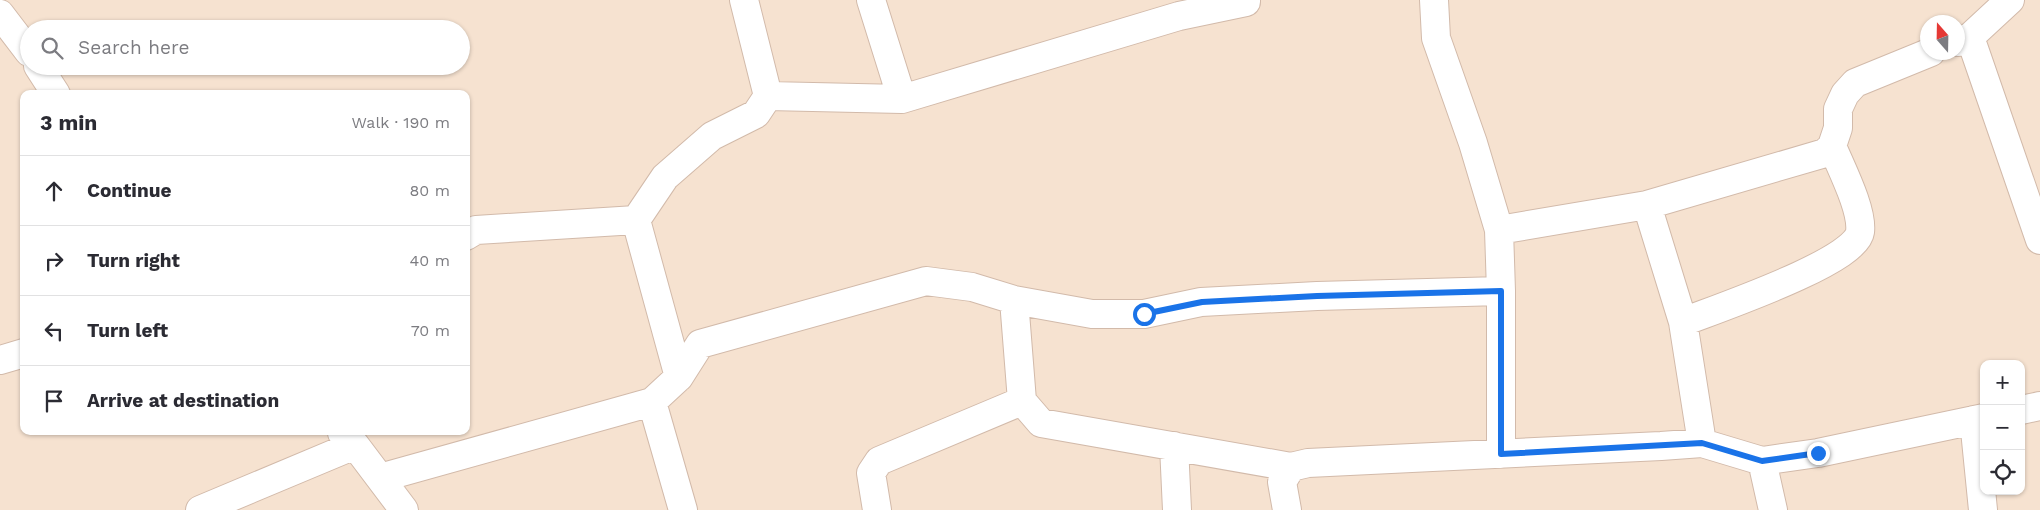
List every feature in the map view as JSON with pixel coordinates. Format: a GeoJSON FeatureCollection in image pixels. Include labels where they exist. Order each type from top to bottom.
{"type":"FeatureCollection","features":[{"type":"Feature","properties":{"kind":"street"},"geometry":{"type":"LineString","coordinates":[[679,377],[636,220],[665,177],[712,136],[756,114],[768,96],[744,0]]}},
{"type":"Feature","properties":{"kind":"street"},"geometry":{"type":"LineString","coordinates":[[871,0],[902,99]]}},
{"type":"Feature","properties":{"kind":"street"},"geometry":{"type":"LineString","coordinates":[[768,96],[902,99],[1179,16],[1246,2],[1246,0]]}},
{"type":"Feature","properties":{"kind":"street"},"geometry":{"type":"LineString","coordinates":[[1434,0],[1436,38],[1499,230],[1501,454]]}},
{"type":"Feature","properties":{"kind":"street"},"geometry":{"type":"LineString","coordinates":[[1965,39],[2010,0]]}},
{"type":"Feature","properties":{"kind":"street"},"geometry":{"type":"LineString","coordinates":[[0,14],[20,40]]}},
{"type":"Feature","properties":{"kind":"street"},"geometry":{"type":"LineString","coordinates":[[1965,43],[2040,240]]}},
{"type":"Feature","properties":{"kind":"street"},"geometry":{"type":"LineString","coordinates":[[1499,230],[1647,205],[1825,153],[1832,146],[1838,128],[1838,109],[1845,94],[1855,83],[1920,57]]}},
{"type":"Feature","properties":{"kind":"street"},"geometry":{"type":"LineString","coordinates":[[44,75],[53,90]]}},
{"type":"Feature","properties":{"kind":"street"},"geometry":{"type":"LineString","coordinates":[[1683,322],[1816,269],[1853,245],[1860,235],[1861,224],[1858,209],[1832,146]]}},
{"type":"Feature","properties":{"kind":"street"},"geometry":{"type":"LineString","coordinates":[[1647,205],[1683,322],[1702,443]]}},
{"type":"Feature","properties":{"kind":"street"},"geometry":{"type":"LineString","coordinates":[[470,234],[476,230],[636,220]]}},
{"type":"Feature","properties":{"kind":"street"},"geometry":{"type":"LineString","coordinates":[[380,478],[652,402],[679,377],[700,344],[926,281],[972,288],[1014,300],[1092,314],[1144,314],[1202,302],[1501,291]]}},
{"type":"Feature","properties":{"kind":"street"},"geometry":{"type":"LineString","coordinates":[[1014,300],[1022,402],[1041,423],[1291,467],[1308,463],[1702,443],[1762,461],[1818,453],[1979,419],[1983,510]]}},
{"type":"Feature","properties":{"kind":"street"},"geometry":{"type":"LineString","coordinates":[[0,360],[20,354]]}},
{"type":"Feature","properties":{"kind":"street"},"geometry":{"type":"LineString","coordinates":[[652,402],[682,510]]}},
{"type":"Feature","properties":{"kind":"street"},"geometry":{"type":"LineString","coordinates":[[877,510],[871,473],[878,461],[1022,402]]}},
{"type":"Feature","properties":{"kind":"street"},"geometry":{"type":"LineString","coordinates":[[2025,409],[2040,406]]}},
{"type":"Feature","properties":{"kind":"street"},"geometry":{"type":"LineString","coordinates":[[200,510],[348,438],[404,510]]}},
{"type":"Feature","properties":{"kind":"street"},"geometry":{"type":"LineString","coordinates":[[1174,446],[1177,510]]}},
{"type":"Feature","properties":{"kind":"street"},"geometry":{"type":"LineString","coordinates":[[1762,461],[1773,510]]}},
{"type":"Feature","properties":{"kind":"street"},"geometry":{"type":"LineString","coordinates":[[1287,510],[1282,482],[1291,467]]}},
{"type":"Feature","properties":{"kind":"shaded area"},"geometry":{"type":"Polygon","coordinates":[[[0,0],[2040,0],[2040,510],[0,510],[0,0]]]}},
{"type":"Feature","properties":{"kind":"route"},"geometry":{"type":"LineString","coordinates":[[1144,314],[1202,302],[1317,296],[1501,291],[1501,454],[1702,443],[1762,461],[1818,453]]}}]}
